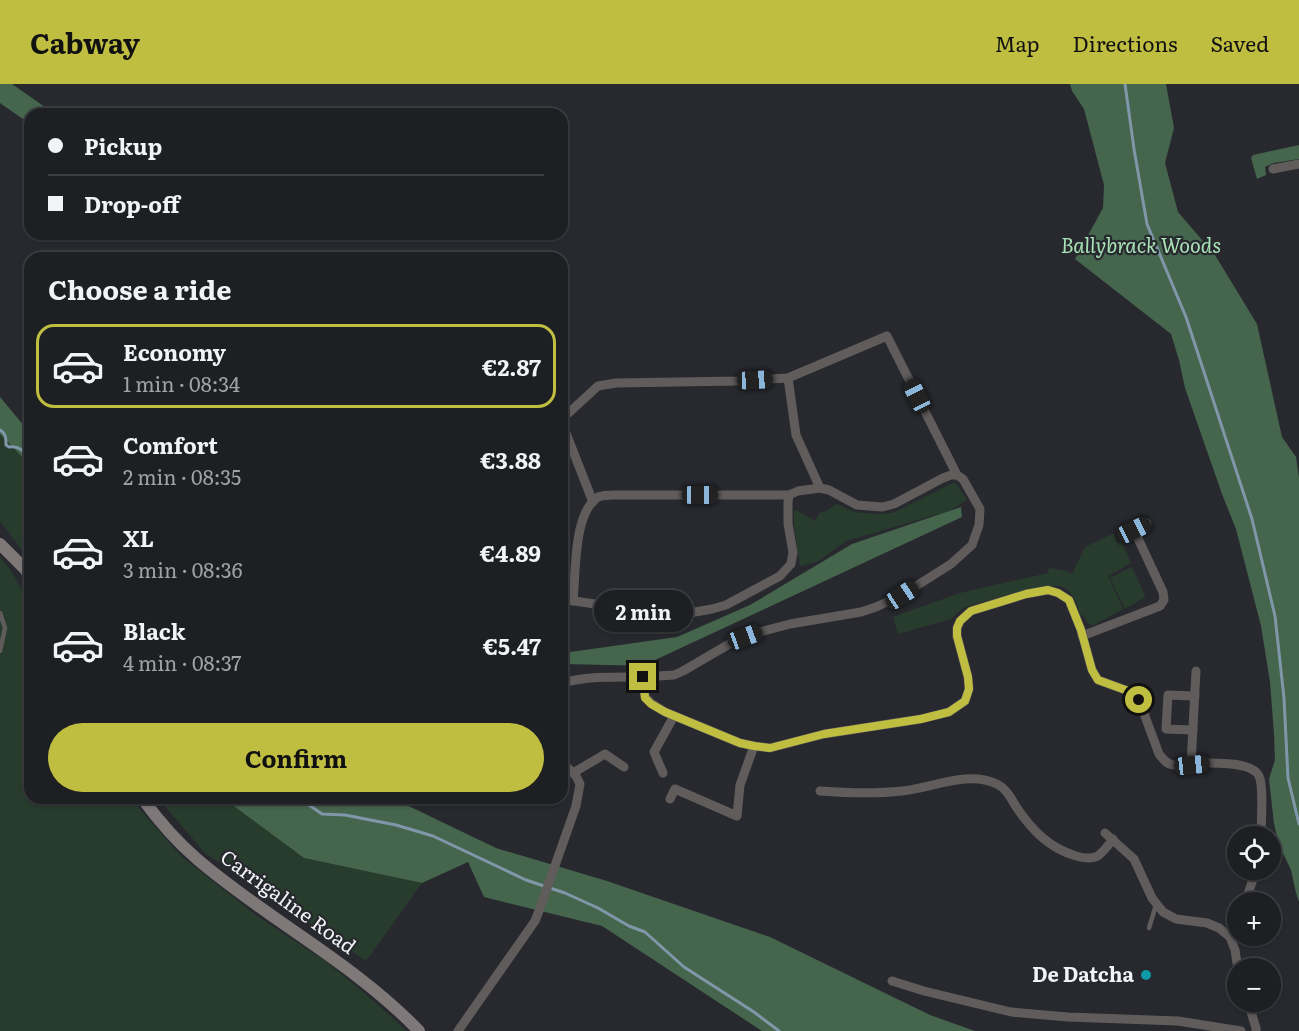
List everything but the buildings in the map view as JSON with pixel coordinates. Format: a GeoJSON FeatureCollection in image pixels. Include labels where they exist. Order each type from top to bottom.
{"type":"FeatureCollection","features":[{"type":"Feature","properties":{"kind":"main road"},"geometry":{"type":"LineString","coordinates":[[0,544],[24,568]]}},
{"type":"Feature","properties":{"kind":"main road","name":"Carrigaline Road"},"geometry":{"type":"LineString","coordinates":[[146,804],[198,860],[363,981],[419,1031]]}},
{"type":"Feature","properties":{"kind":"street"},"geometry":{"type":"LineString","coordinates":[[1273,169],[1299,164]]}},
{"type":"Feature","properties":{"kind":"street"},"geometry":{"type":"LineString","coordinates":[[568,415],[598,386],[616,383],[788,378],[887,336],[957,475],[963,479],[980,509],[979,525],[972,545],[951,564],[902,595],[876,607],[759,632],[731,643],[674,675],[568,681]]}},
{"type":"Feature","properties":{"kind":"street"},"geometry":{"type":"LineString","coordinates":[[788,378],[796,435],[820,488]]}},
{"type":"Feature","properties":{"kind":"street"},"geometry":{"type":"LineString","coordinates":[[568,437],[593,502]]}},
{"type":"Feature","properties":{"kind":"street"},"geometry":{"type":"LineString","coordinates":[[573,601],[579,530],[582,520],[593,502],[599,497],[614,495],[789,495],[798,491],[820,488],[829,490],[857,505],[882,507],[894,504],[943,478],[957,475]]}},
{"type":"Feature","properties":{"kind":"street"},"geometry":{"type":"LineString","coordinates":[[568,600],[675,612],[703,611],[726,605],[780,576],[791,564],[793,552],[788,524],[789,495]]}},
{"type":"Feature","properties":{"kind":"street"},"geometry":{"type":"LineString","coordinates":[[1083,636],[1160,606],[1164,600],[1163,592],[1134,530],[1147,523]]}},
{"type":"Feature","properties":{"kind":"street"},"geometry":{"type":"LineString","coordinates":[[643,677],[645,698],[651,704],[740,743],[754,746],[770,748],[824,734],[921,719],[949,712],[965,701],[969,689],[957,636],[960,621],[971,611],[1026,594],[1048,590],[1069,600],[1083,636],[1092,670],[1098,680],[1131,692],[1139,700],[1159,754],[1164,761],[1171,765],[1181,766],[1206,763],[1243,765],[1259,776],[1261,826]]}},
{"type":"Feature","properties":{"kind":"street"},"geometry":{"type":"LineString","coordinates":[[1191,765],[1196,671]]}},
{"type":"Feature","properties":{"kind":"street"},"geometry":{"type":"LineString","coordinates":[[1193,730],[1166,729],[1168,695],[1195,696]]}},
{"type":"Feature","properties":{"kind":"street"},"geometry":{"type":"LineString","coordinates":[[663,773],[654,752],[674,716]]}},
{"type":"Feature","properties":{"kind":"street"},"geometry":{"type":"LineString","coordinates":[[675,789],[737,816],[740,785],[754,746]]}},
{"type":"Feature","properties":{"kind":"street"},"geometry":{"type":"LineString","coordinates":[[573,773],[605,754],[624,767]]}},
{"type":"Feature","properties":{"kind":"street"},"geometry":{"type":"LineString","coordinates":[[458,1031],[535,921],[576,806],[580,784],[568,768]]}},
{"type":"Feature","properties":{"kind":"street"},"geometry":{"type":"LineString","coordinates":[[670,799],[680,778]]}},
{"type":"Feature","properties":{"kind":"street"},"geometry":{"type":"LineString","coordinates":[[820,791],[861,793],[903,791],[965,779],[996,784],[1006,791],[1031,828],[1048,843],[1068,854],[1096,858],[1104,852],[1109,836],[1134,859],[1152,898],[1163,912],[1176,919],[1207,923],[1227,935]]}},
{"type":"Feature","properties":{"kind":"street"},"geometry":{"type":"LineString","coordinates":[[892,981],[924,992],[1011,1012],[1068,1017],[1178,1021],[1241,1031]]}},
{"type":"Feature","properties":{"kind":"street"},"geometry":{"type":"LineString","coordinates":[[1251,1012],[1256,1031]]}},
{"type":"Feature","properties":{"kind":"lane"},"geometry":{"type":"LineString","coordinates":[[0,613],[6,628],[0,651]]}},
{"type":"Feature","properties":{"kind":"lane"},"geometry":{"type":"LineString","coordinates":[[1149,928],[1157,904]]}},
{"type":"Feature","properties":{"kind":"green space"},"geometry":{"type":"Polygon","coordinates":[[[0,84],[12,84],[46,108],[24,108],[24,120],[0,103],[0,84]]]}},
{"type":"Feature","properties":{"kind":"green space","name":"Ballybrack Woods"},"geometry":{"type":"Polygon","coordinates":[[[1070,84],[1166,84],[1174,128],[1165,163],[1178,212],[1215,255],[1257,324],[1282,437],[1296,457],[1299,478],[1299,902],[1291,870],[1281,849],[1281,826],[1274,824],[1269,779],[1275,760],[1274,734],[1270,682],[1261,626],[1236,529],[1185,388],[1171,334],[1075,259],[1103,208],[1104,185],[1084,109],[1070,84]]]}},
{"type":"Feature","properties":{"kind":"green space"},"geometry":{"type":"Polygon","coordinates":[[[1299,145],[1299,159],[1274,163],[1265,167],[1266,175],[1257,179],[1251,158],[1253,155],[1299,145]]]}},
{"type":"Feature","properties":{"kind":"green space"},"geometry":{"type":"Polygon","coordinates":[[[0,397],[24,426],[24,459],[0,434],[0,397]]]}},
{"type":"Feature","properties":{"kind":"green space"},"geometry":{"type":"Polygon","coordinates":[[[0,434],[24,459],[24,553],[0,521],[0,434]]]}},
{"type":"Feature","properties":{"kind":"green space"},"geometry":{"type":"Polygon","coordinates":[[[955,482],[967,500],[949,511],[846,541],[817,562],[800,566],[794,511],[815,521],[820,512],[837,504],[854,512],[893,513],[955,482]]]}},
{"type":"Feature","properties":{"kind":"green space"},"geometry":{"type":"Polygon","coordinates":[[[961,507],[962,517],[653,661],[652,666],[568,664],[568,652],[677,637],[750,605],[852,544],[961,507]]]}},
{"type":"Feature","properties":{"kind":"green space"},"geometry":{"type":"Polygon","coordinates":[[[1114,533],[1118,543],[1122,542],[1131,563],[1108,576],[1123,609],[1094,625],[1086,621],[1084,615],[1081,616],[1071,593],[1057,586],[1016,593],[965,607],[951,619],[898,634],[893,617],[960,593],[1048,573],[1049,568],[1072,574],[1085,547],[1114,533]]]}},
{"type":"Feature","properties":{"kind":"green space"},"geometry":{"type":"Polygon","coordinates":[[[0,557],[24,594],[24,804],[135,804],[181,856],[257,916],[325,961],[407,1031],[0,1031],[0,557]]]}},
{"type":"Feature","properties":{"kind":"green space"},"geometry":{"type":"Polygon","coordinates":[[[1132,567],[1145,595],[1144,598],[1125,609],[1110,578],[1132,567]]]}},
{"type":"Feature","properties":{"kind":"green space"},"geometry":{"type":"Polygon","coordinates":[[[163,804],[231,804],[304,858],[422,883],[366,961],[205,853],[163,804]]]}},
{"type":"Feature","properties":{"kind":"green space"},"geometry":{"type":"Polygon","coordinates":[[[231,804],[342,804],[346,806],[348,804],[404,804],[496,848],[607,881],[770,937],[930,1015],[975,1031],[762,1031],[602,926],[484,897],[468,862],[422,883],[304,858],[231,804]]]}},
{"type":"Feature","properties":{"kind":"waterway"},"geometry":{"type":"LineString","coordinates":[[1125,84],[1147,224],[1186,317],[1252,519],[1275,616],[1284,698],[1288,778],[1299,824]]}},
{"type":"Feature","properties":{"kind":"waterway"},"geometry":{"type":"LineString","coordinates":[[0,430],[5,434],[6,445],[18,448],[24,453]]}},
{"type":"Feature","properties":{"kind":"waterway"},"geometry":{"type":"LineString","coordinates":[[308,804],[322,814],[345,815],[396,825],[433,836],[526,880],[565,893],[598,908],[629,926],[645,932],[684,967],[779,1031]]}},
{"type":"Feature","properties":{"kind":"place","name":"De Datcha"},"geometry":{"type":"Point","coordinates":[1146,975]}},
{"type":"Feature","properties":{"kind":"route"},"geometry":{"type":"LineString","coordinates":[[643,677],[645,698],[651,704],[740,743],[754,746],[770,748],[824,734],[921,719],[949,712],[965,701],[969,689],[957,636],[960,621],[971,611],[1026,594],[1048,590],[1069,600],[1081,630],[1092,670],[1098,680],[1131,692],[1139,700]]}}]}
